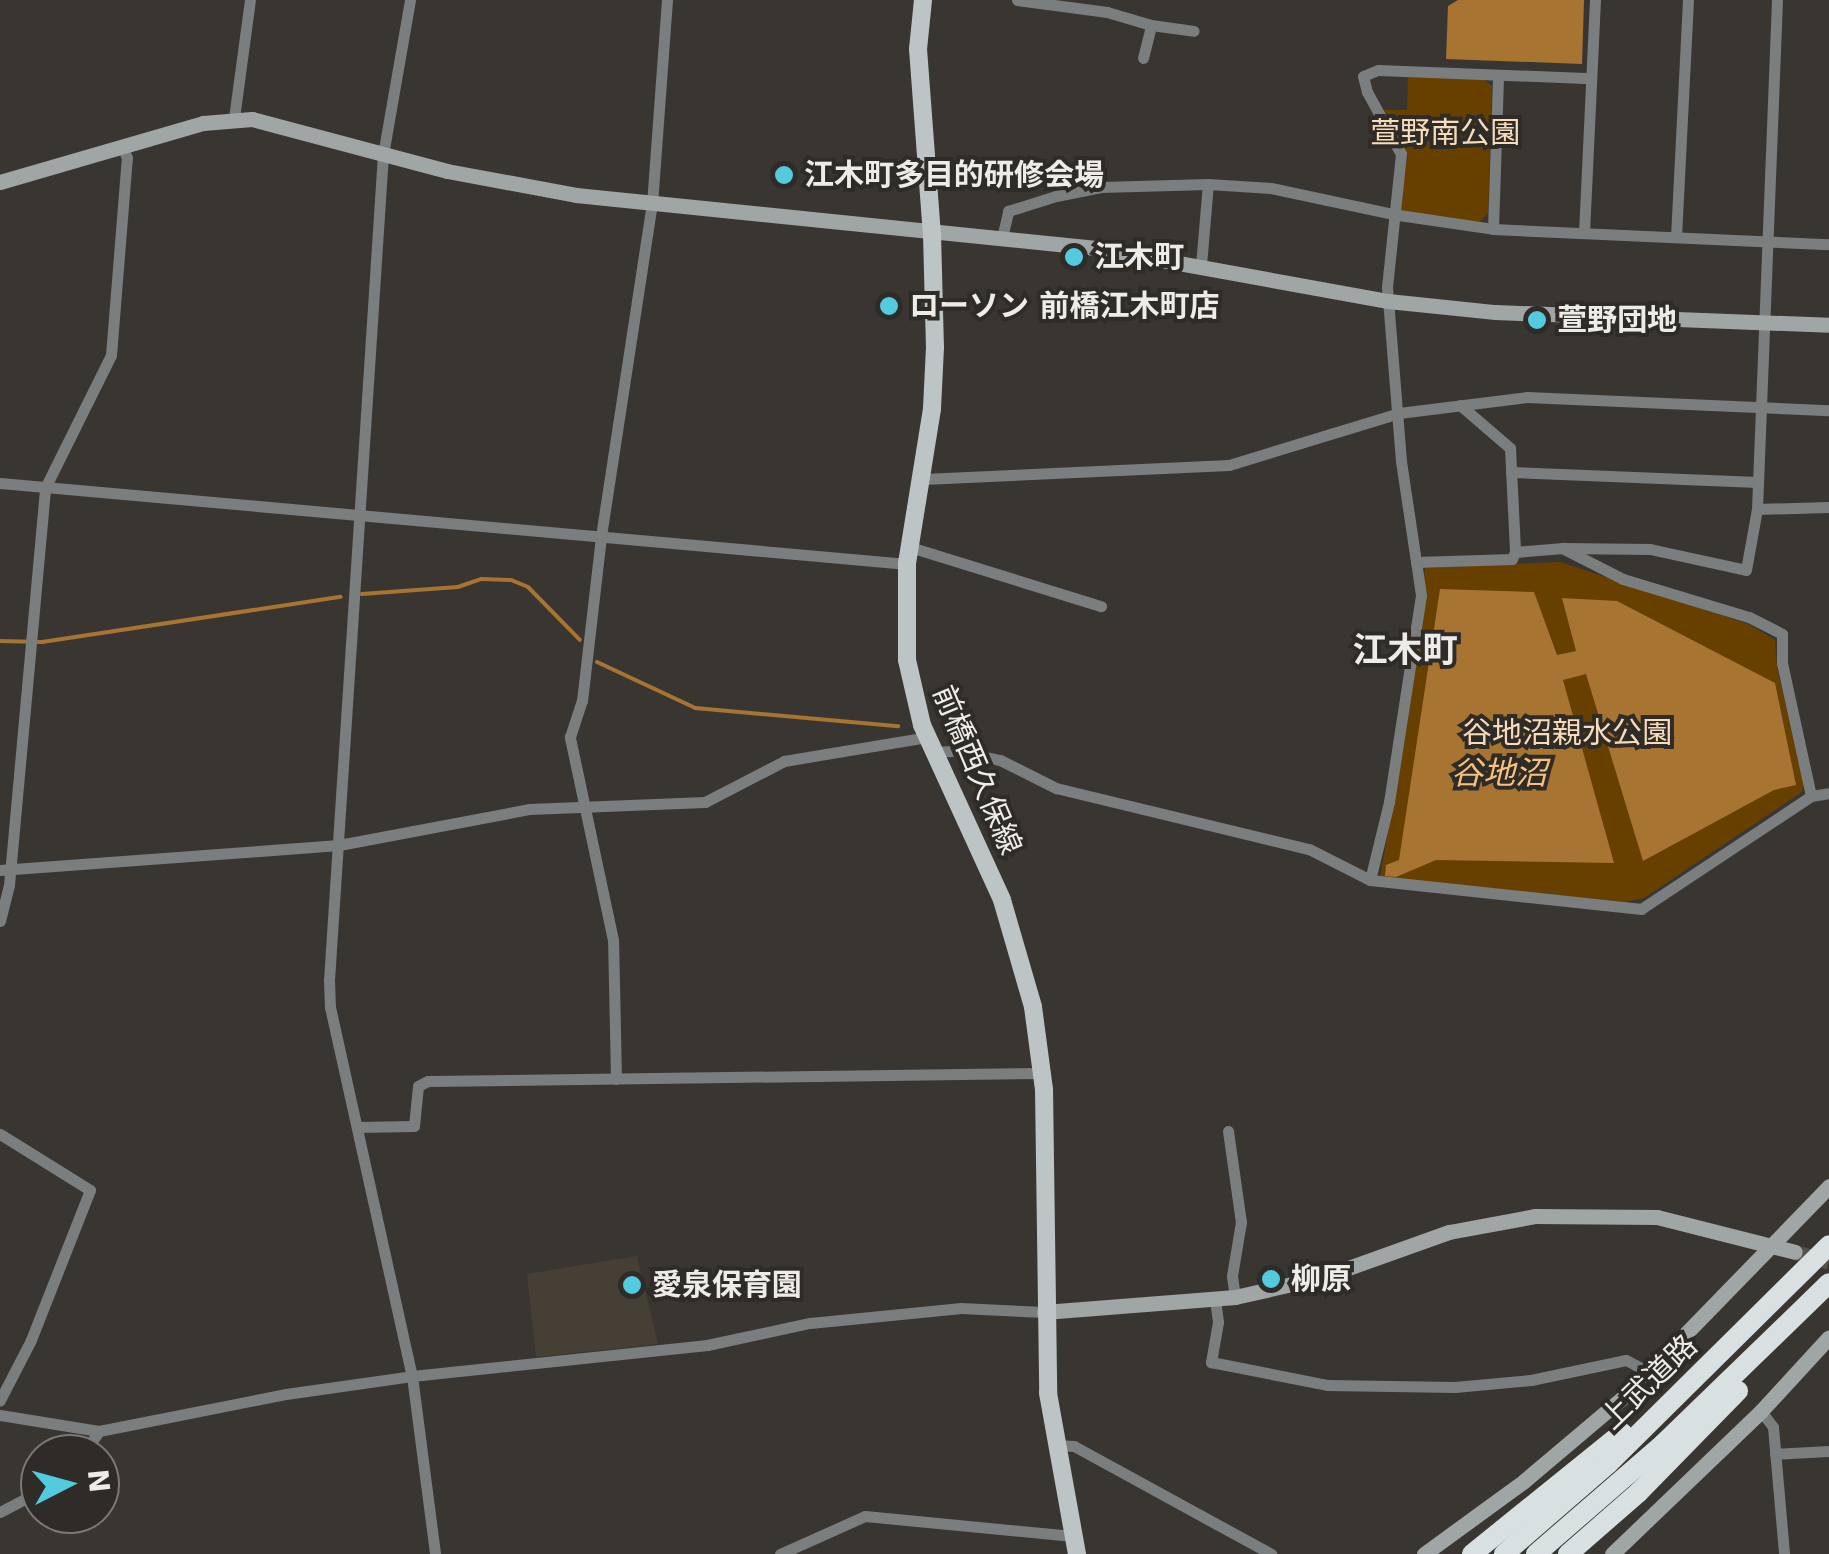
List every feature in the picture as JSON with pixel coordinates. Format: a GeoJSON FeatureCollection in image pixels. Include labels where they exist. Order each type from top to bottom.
{"type":"FeatureCollection","features":[{"type":"Feature","properties":{"kind":"highway","name":"上武道路"},"geometry":{"type":"LineString","coordinates":[[1504,1554],[1608,1464],[1829,1246]]}},
{"type":"Feature","properties":{"kind":"highway","name":"上武道路"},"geometry":{"type":"LineString","coordinates":[[1536,1554],[1663,1444],[1829,1284]]}},
{"type":"Feature","properties":{"kind":"highway"},"geometry":{"type":"LineString","coordinates":[[1568,1554],[1682,1450],[1803,1312]]}},
{"type":"Feature","properties":{"kind":"highway"},"geometry":{"type":"LineString","coordinates":[[1472,1554],[1764,1313]]}},
{"type":"Feature","properties":{"kind":"main road","name":"前橋西久保線"},"geometry":{"type":"LineString","coordinates":[[923,0],[918,49],[932,234],[934,362],[923,479],[908,556],[907,660],[931,745],[1012,929],[1033,1007],[1043,1072],[1044,1312],[1056,1445],[1075,1545]]}},
{"type":"Feature","properties":{"kind":"street"},"geometry":{"type":"LineString","coordinates":[[234,118],[250,0]]}},
{"type":"Feature","properties":{"kind":"street"},"geometry":{"type":"LineString","coordinates":[[410,0],[382,154],[329,994],[412,1376],[435,1554]]}},
{"type":"Feature","properties":{"kind":"street"},"geometry":{"type":"LineString","coordinates":[[616,1079],[613,940],[570,737],[582,700],[602,536],[652,204],[666,0]]}},
{"type":"Feature","properties":{"kind":"street"},"geometry":{"type":"LineString","coordinates":[[1017,0],[1107,12],[1151,25],[1194,31]]}},
{"type":"Feature","properties":{"kind":"street"},"geometry":{"type":"LineString","coordinates":[[1584,233],[1595,0]]}},
{"type":"Feature","properties":{"kind":"street"},"geometry":{"type":"LineString","coordinates":[[1676,237],[1688,0]]}},
{"type":"Feature","properties":{"kind":"street"},"geometry":{"type":"LineString","coordinates":[[1515,552],[1650,549],[1746,570],[1757,509],[1777,0]]}},
{"type":"Feature","properties":{"kind":"street"},"geometry":{"type":"LineString","coordinates":[[1143,58],[1151,25]]}},
{"type":"Feature","properties":{"kind":"street"},"geometry":{"type":"LineString","coordinates":[[1370,880],[1390,802],[1421,595],[1401,461],[1388,301],[1392,214],[1401,154],[1367,92],[1363,76],[1378,70],[1591,78]]}},
{"type":"Feature","properties":{"kind":"street"},"geometry":{"type":"LineString","coordinates":[[1492,228],[1498,76]]}},
{"type":"Feature","properties":{"kind":"street"},"geometry":{"type":"LineString","coordinates":[[0,182],[203,123],[234,118],[268,122],[525,188],[932,234],[1002,238],[1200,266],[1388,301],[1495,312],[1829,325]]}},
{"type":"Feature","properties":{"kind":"street"},"geometry":{"type":"LineString","coordinates":[[0,921],[45,488],[111,355],[126,158],[123,148]]}},
{"type":"Feature","properties":{"kind":"street"},"geometry":{"type":"LineString","coordinates":[[1002,238],[1008,211],[1056,196],[1101,187],[1208,184],[1271,188],[1392,214],[1492,228],[1829,244]]}},
{"type":"Feature","properties":{"kind":"street"},"geometry":{"type":"LineString","coordinates":[[1200,266],[1208,184]]}},
{"type":"Feature","properties":{"kind":"street"},"geometry":{"type":"LineString","coordinates":[[923,479],[1229,466],[1399,413],[1527,397],[1829,410]]}},
{"type":"Feature","properties":{"kind":"street"},"geometry":{"type":"LineString","coordinates":[[1416,562],[1512,559],[1515,552],[1510,448],[1460,405]]}},
{"type":"Feature","properties":{"kind":"street"},"geometry":{"type":"LineString","coordinates":[[1511,472],[1758,482]]}},
{"type":"Feature","properties":{"kind":"street"},"geometry":{"type":"LineString","coordinates":[[0,483],[602,536],[908,556],[1101,606]]}},
{"type":"Feature","properties":{"kind":"street"},"geometry":{"type":"LineString","coordinates":[[1757,509],[1829,507]]}},
{"type":"Feature","properties":{"kind":"street"},"geometry":{"type":"LineString","coordinates":[[1563,548],[1623,578],[1749,617],[1782,634],[1782,663],[1811,796]]}},
{"type":"Feature","properties":{"kind":"street"},"geometry":{"type":"LineString","coordinates":[[5,871],[339,845],[530,809],[705,802],[784,761],[931,745],[1000,760],[1056,788],[1309,849],[1370,880],[1641,909],[1811,796],[1829,793]]}},
{"type":"Feature","properties":{"kind":"street"},"geometry":{"type":"LineString","coordinates":[[359,1126],[414,1126],[418,1086],[428,1081],[1043,1072]]}},
{"type":"Feature","properties":{"kind":"street"},"geometry":{"type":"LineString","coordinates":[[1228,1132],[1241,1222],[1232,1276],[1235,1297]]}},
{"type":"Feature","properties":{"kind":"street"},"geometry":{"type":"LineString","coordinates":[[0,1134],[90,1190],[30,1340],[0,1400]]}},
{"type":"Feature","properties":{"kind":"street"},"geometry":{"type":"LineString","coordinates":[[1424,1554],[1524,1481],[1650,1373],[1829,1186]]}},
{"type":"Feature","properties":{"kind":"street"},"geometry":{"type":"LineString","coordinates":[[0,1415],[99,1431],[286,1394],[412,1376],[707,1345],[810,1323],[884,1314],[980,1308],[1044,1312],[1215,1300],[1323,1276],[1449,1232],[1535,1216],[1657,1217],[1795,1252]]}},
{"type":"Feature","properties":{"kind":"street"},"geometry":{"type":"LineString","coordinates":[[1215,1300],[1218,1322],[1210,1362],[1327,1386],[1455,1387],[1531,1380],[1626,1360],[1650,1373]]}},
{"type":"Feature","properties":{"kind":"street"},"geometry":{"type":"LineString","coordinates":[[1612,1554],[1761,1410],[1829,1337]]}},
{"type":"Feature","properties":{"kind":"street"},"geometry":{"type":"LineString","coordinates":[[1761,1410],[1772,1427],[1784,1554]]}},
{"type":"Feature","properties":{"kind":"street"},"geometry":{"type":"LineString","coordinates":[[1056,1445],[1074,1446],[1271,1554]]}},
{"type":"Feature","properties":{"kind":"street"},"geometry":{"type":"LineString","coordinates":[[1775,1454],[1829,1451]]}},
{"type":"Feature","properties":{"kind":"street"},"geometry":{"type":"LineString","coordinates":[[780,1554],[865,1516],[1075,1545]]}},
{"type":"Feature","properties":{"kind":"shaded area"},"geometry":{"type":"Polygon","coordinates":[[[637,1256],[658,1344],[536,1357],[527,1274],[637,1256]]]}},
{"type":"Feature","properties":{"kind":"green space","name":"萱野南公園"},"geometry":{"type":"Polygon","coordinates":[[[1408,77],[1483,79],[1492,86],[1488,213],[1479,222],[1402,211],[1397,205],[1408,156],[1382,110],[1407,110],[1408,77]]]}},
{"type":"Feature","properties":{"kind":"green space","name":"谷地沼"},"geometry":{"type":"Polygon","coordinates":[[[1560,562],[1748,624],[1775,640],[1777,668],[1804,782],[1802,792],[1644,898],[1624,902],[1380,877],[1405,739],[1425,568],[1560,562]]]}},
{"type":"Feature","properties":{"kind":"water"},"geometry":{"type":"Polygon","coordinates":[[[1458,0],[1584,0],[1582,64],[1446,59],[1448,6],[1458,0]]]}},
{"type":"Feature","properties":{"kind":"water","name":"谷地沼"},"geometry":{"type":"Polygon","coordinates":[[[1440,589],[1534,592],[1557,655],[1576,651],[1562,598],[1617,601],[1775,683],[1796,785],[1774,790],[1643,861],[1586,674],[1563,680],[1614,863],[1436,860],[1396,877],[1385,876],[1386,865],[1399,860],[1440,589]]]}},
{"type":"Feature","properties":{"kind":"waterway"},"geometry":{"type":"LineString","coordinates":[[362,594],[458,587],[481,579],[511,580],[528,587],[580,640]]}},
{"type":"Feature","properties":{"kind":"waterway"},"geometry":{"type":"LineString","coordinates":[[0,641],[42,642],[341,597]]}},
{"type":"Feature","properties":{"kind":"waterway"},"geometry":{"type":"LineString","coordinates":[[597,662],[695,708],[898,726]]}},
{"type":"Feature","properties":{"kind":"tunnel"},"geometry":{"type":"LineString","coordinates":[[1795,1252],[1829,1262]]}},
{"type":"Feature","properties":{"kind":"place","name":"江木町多目的研修会場"},"geometry":{"type":"Point","coordinates":[784,175]}},
{"type":"Feature","properties":{"kind":"place","name":"江木町"},"geometry":{"type":"Point","coordinates":[1074,257]}},
{"type":"Feature","properties":{"kind":"place","name":"ローソン 前橋江木町店"},"geometry":{"type":"Point","coordinates":[889,306]}},
{"type":"Feature","properties":{"kind":"place","name":"萱野団地"},"geometry":{"type":"Point","coordinates":[1537,320]}},
{"type":"Feature","properties":{"kind":"place","name":"柳原"},"geometry":{"type":"Point","coordinates":[1271,1279]}},
{"type":"Feature","properties":{"kind":"place","name":"愛泉保育園"},"geometry":{"type":"Point","coordinates":[632,1285]}},
{"type":"Feature","properties":{"kind":"district","name":"江木町"},"geometry":{"type":"Point","coordinates":[1405,650]}},
{"type":"Feature","properties":{"kind":"park label","name":"谷地沼親水公園"},"geometry":{"type":"Point","coordinates":[1567,733]}}]}
